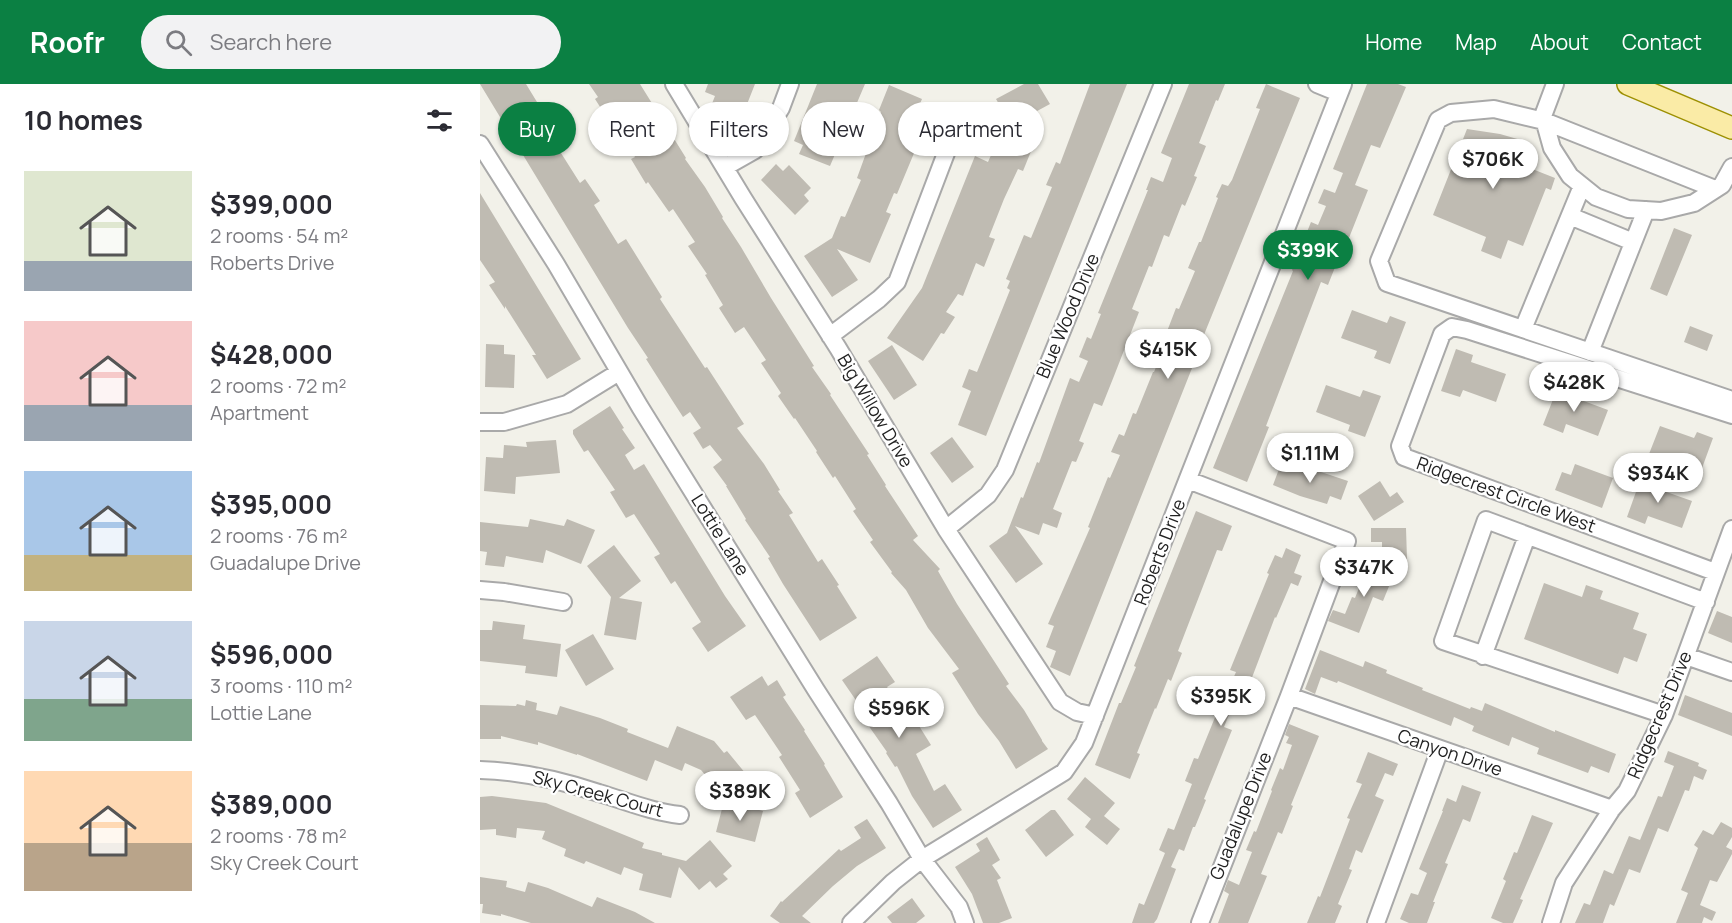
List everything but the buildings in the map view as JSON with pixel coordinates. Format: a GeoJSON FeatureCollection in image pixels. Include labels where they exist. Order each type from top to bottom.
{"type":"FeatureCollection","features":[{"type":"Feature","properties":{"kind":"main road"},"geometry":{"type":"LineString","coordinates":[[1628,84],[1658,90],[1732,128]]}},
{"type":"Feature","properties":{"kind":"street","name":"Big Willow Drive"},"geometry":{"type":"LineString","coordinates":[[674,84],[946,529],[1060,702],[1077,712],[1095,716]]}},
{"type":"Feature","properties":{"kind":"street"},"geometry":{"type":"LineString","coordinates":[[725,166],[755,150],[781,108],[790,84]]}},
{"type":"Feature","properties":{"kind":"street","name":"Blue Wood Drive"},"geometry":{"type":"LineString","coordinates":[[946,529],[988,495],[1005,470],[1163,84]]}},
{"type":"Feature","properties":{"kind":"street"},"geometry":{"type":"LineString","coordinates":[[1317,84],[1341,89]]}},
{"type":"Feature","properties":{"kind":"street"},"geometry":{"type":"LineString","coordinates":[[1555,84],[1543,116],[1552,148],[1570,176],[1596,197],[1628,209],[1661,211],[1694,203],[1722,185],[1732,167]]}},
{"type":"Feature","properties":{"kind":"street","name":"Roberts Drive"},"geometry":{"type":"LineString","coordinates":[[851,923],[893,882],[922,859],[1064,772],[1084,743],[1341,89]]}},
{"type":"Feature","properties":{"kind":"street"},"geometry":{"type":"LineString","coordinates":[[1715,189],[1544,121],[1494,110],[1451,113],[1438,120],[1379,261],[1387,283],[1732,400]]}},
{"type":"Feature","properties":{"kind":"street","name":"Lottie Lane"},"geometry":{"type":"LineString","coordinates":[[481,149],[556,264],[619,372],[810,680],[889,802],[922,859],[959,907],[965,923]]}},
{"type":"Feature","properties":{"kind":"street"},"geometry":{"type":"LineString","coordinates":[[830,336],[897,282],[945,156]]}},
{"type":"Feature","properties":{"kind":"street"},"geometry":{"type":"LineString","coordinates":[[1523,329],[1582,186]]}},
{"type":"Feature","properties":{"kind":"street"},"geometry":{"type":"LineString","coordinates":[[1590,351],[1646,210]]}},
{"type":"Feature","properties":{"kind":"street"},"geometry":{"type":"LineString","coordinates":[[1570,216],[1634,242]]}},
{"type":"Feature","properties":{"kind":"street","name":"Ridgecrest Circle West"},"geometry":{"type":"LineString","coordinates":[[1715,572],[1404,458],[1400,446],[1442,334],[1452,327],[1478,333],[1732,415]]}},
{"type":"Feature","properties":{"kind":"street"},"geometry":{"type":"LineString","coordinates":[[480,422],[504,422],[567,404],[619,372]]}},
{"type":"Feature","properties":{"kind":"street","name":"Guadalupe Drive"},"geometry":{"type":"LineString","coordinates":[[1188,480],[1347,541],[1200,923]]}},
{"type":"Feature","properties":{"kind":"street"},"geometry":{"type":"LineString","coordinates":[[1664,715],[1443,641],[1486,520],[1706,602]]}},
{"type":"Feature","properties":{"kind":"street","name":"Ridgecrest Drive"},"geometry":{"type":"LineString","coordinates":[[1551,923],[1564,883],[1612,809],[1627,791],[1664,715],[1732,529]]}},
{"type":"Feature","properties":{"kind":"street"},"geometry":{"type":"LineString","coordinates":[[1484,656],[1527,536]]}},
{"type":"Feature","properties":{"kind":"street"},"geometry":{"type":"LineString","coordinates":[[480,590],[563,602]]}},
{"type":"Feature","properties":{"kind":"street"},"geometry":{"type":"LineString","coordinates":[[1686,656],[1732,672]]}},
{"type":"Feature","properties":{"kind":"street","name":"Canyon Drive"},"geometry":{"type":"LineString","coordinates":[[1289,696],[1612,809]]}},
{"type":"Feature","properties":{"kind":"street"},"geometry":{"type":"LineString","coordinates":[[1376,923],[1440,749]]}},
{"type":"Feature","properties":{"kind":"street","name":"Sky Creek Court"},"geometry":{"type":"LineString","coordinates":[[480,770],[543,776],[662,813],[680,815]]}}]}
